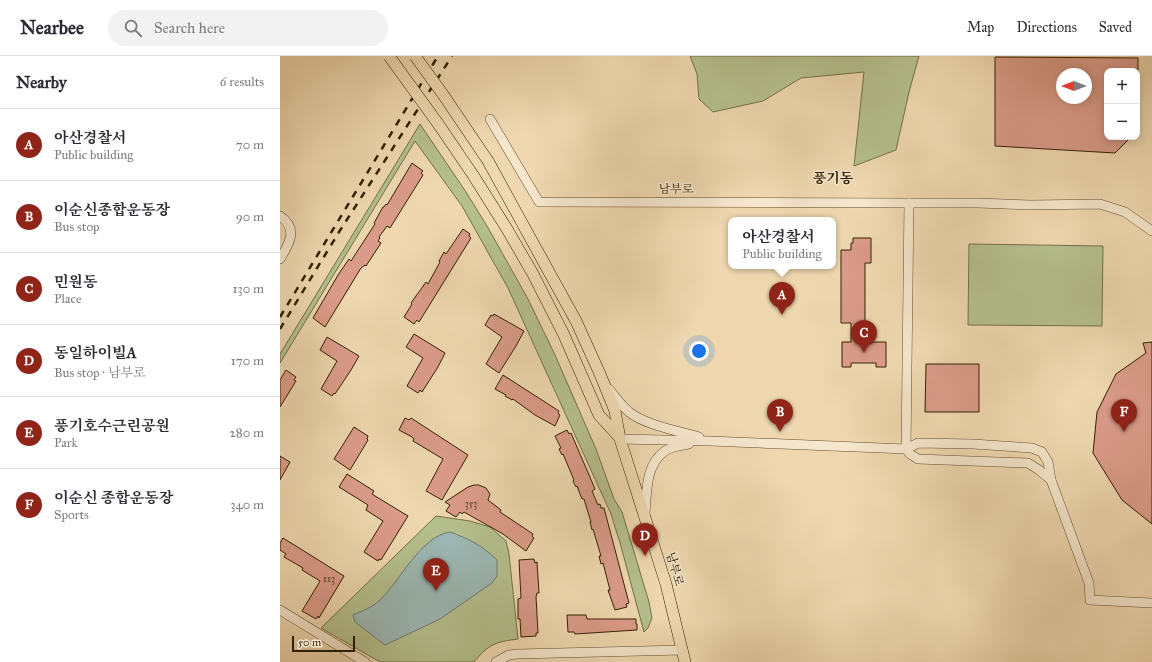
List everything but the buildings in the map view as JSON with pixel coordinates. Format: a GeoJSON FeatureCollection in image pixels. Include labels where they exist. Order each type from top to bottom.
{"type":"FeatureCollection","features":[{"type":"Feature","properties":{"kind":"main road","name":"남부로"},"geometry":{"type":"LineString","coordinates":[[389,56],[439,125],[507,229],[533,274],[564,335],[600,415],[620,439]]}},
{"type":"Feature","properties":{"kind":"main road","name":"남부로"},"geometry":{"type":"LineString","coordinates":[[415,56],[442,93],[488,162],[576,321],[604,382],[615,412],[620,439],[666,584],[685,662]]}},
{"type":"Feature","properties":{"kind":"street","name":"남부로"},"geometry":{"type":"LineString","coordinates":[[490,119],[539,202],[909,203]]}},
{"type":"Feature","properties":{"kind":"street"},"geometry":{"type":"LineString","coordinates":[[1051,480],[1039,470],[1028,464],[918,459],[910,454],[906,449],[909,203],[1100,204],[1125,212],[1152,231]]}},
{"type":"Feature","properties":{"kind":"street"},"geometry":{"type":"LineString","coordinates":[[280,216],[286,220],[291,231],[290,242],[280,259]]}},
{"type":"Feature","properties":{"kind":"street"},"geometry":{"type":"LineString","coordinates":[[604,382],[618,401],[630,413],[650,423],[710,441]]}},
{"type":"Feature","properties":{"kind":"street"},"geometry":{"type":"LineString","coordinates":[[620,439],[906,449],[918,442],[1032,448],[1042,452],[1048,462],[1051,480],[1089,583],[1090,600],[1152,603]]}},
{"type":"Feature","properties":{"kind":"street"},"geometry":{"type":"LineString","coordinates":[[645,515],[648,476],[655,462],[665,451],[670,449],[710,441]]}},
{"type":"Feature","properties":{"kind":"street"},"geometry":{"type":"LineString","coordinates":[[280,610],[365,662]]}},
{"type":"Feature","properties":{"kind":"street"},"geometry":{"type":"LineString","coordinates":[[496,662],[517,654],[683,650]]}},
{"type":"Feature","properties":{"kind":"green space"},"geometry":{"type":"Polygon","coordinates":[[[690,56],[919,56],[896,150],[854,166],[864,72],[801,78],[763,101],[713,112],[699,99],[697,74],[690,56]]]}},
{"type":"Feature","properties":{"kind":"green space"},"geometry":{"type":"Polygon","coordinates":[[[420,124],[487,226],[528,299],[555,355],[596,449],[614,499],[622,512],[649,602],[652,618],[648,628],[644,632],[611,514],[508,288],[462,206],[415,141],[280,363],[280,354],[420,124]]]}},
{"type":"Feature","properties":{"kind":"green space"},"geometry":{"type":"Polygon","coordinates":[[[969,244],[1103,246],[1102,326],[968,325],[969,244]]]}},
{"type":"Feature","properties":{"kind":"green space"},"geometry":{"type":"Polygon","coordinates":[[[436,516],[470,521],[490,527],[506,541],[509,554],[518,639],[504,641],[493,645],[484,651],[474,662],[380,662],[321,628],[436,516]]]}},
{"type":"Feature","properties":{"kind":"water"},"geometry":{"type":"Polygon","coordinates":[[[450,532],[475,543],[497,560],[497,576],[492,583],[440,619],[385,645],[355,622],[353,615],[371,607],[380,600],[388,592],[420,550],[439,535],[450,532]]]}},
{"type":"Feature","properties":{"kind":"railway"},"geometry":{"type":"LineString","coordinates":[[280,317],[438,56]]}},
{"type":"Feature","properties":{"kind":"railway"},"geometry":{"type":"LineString","coordinates":[[280,329],[339,232],[452,56]]}},
{"type":"Feature","properties":{"kind":"place","name":"아산경찰서"},"geometry":{"type":"Point","coordinates":[782,315]}},
{"type":"Feature","properties":{"kind":"place","name":"민원동"},"geometry":{"type":"Point","coordinates":[864,353]}},
{"type":"Feature","properties":{"kind":"place","name":"이순신종합운동장"},"geometry":{"type":"Point","coordinates":[780,432]}},
{"type":"Feature","properties":{"kind":"place","name":"이순신 종합운동장"},"geometry":{"type":"Point","coordinates":[1124,432]}},
{"type":"Feature","properties":{"kind":"place","name":"동일하이빌A"},"geometry":{"type":"Point","coordinates":[645,556]}},
{"type":"Feature","properties":{"kind":"place","name":"풍기호수근린공원"},"geometry":{"type":"Point","coordinates":[436,591]}},
{"type":"Feature","properties":{"kind":"district","name":"풍기동"},"geometry":{"type":"Point","coordinates":[833,178]}}]}
